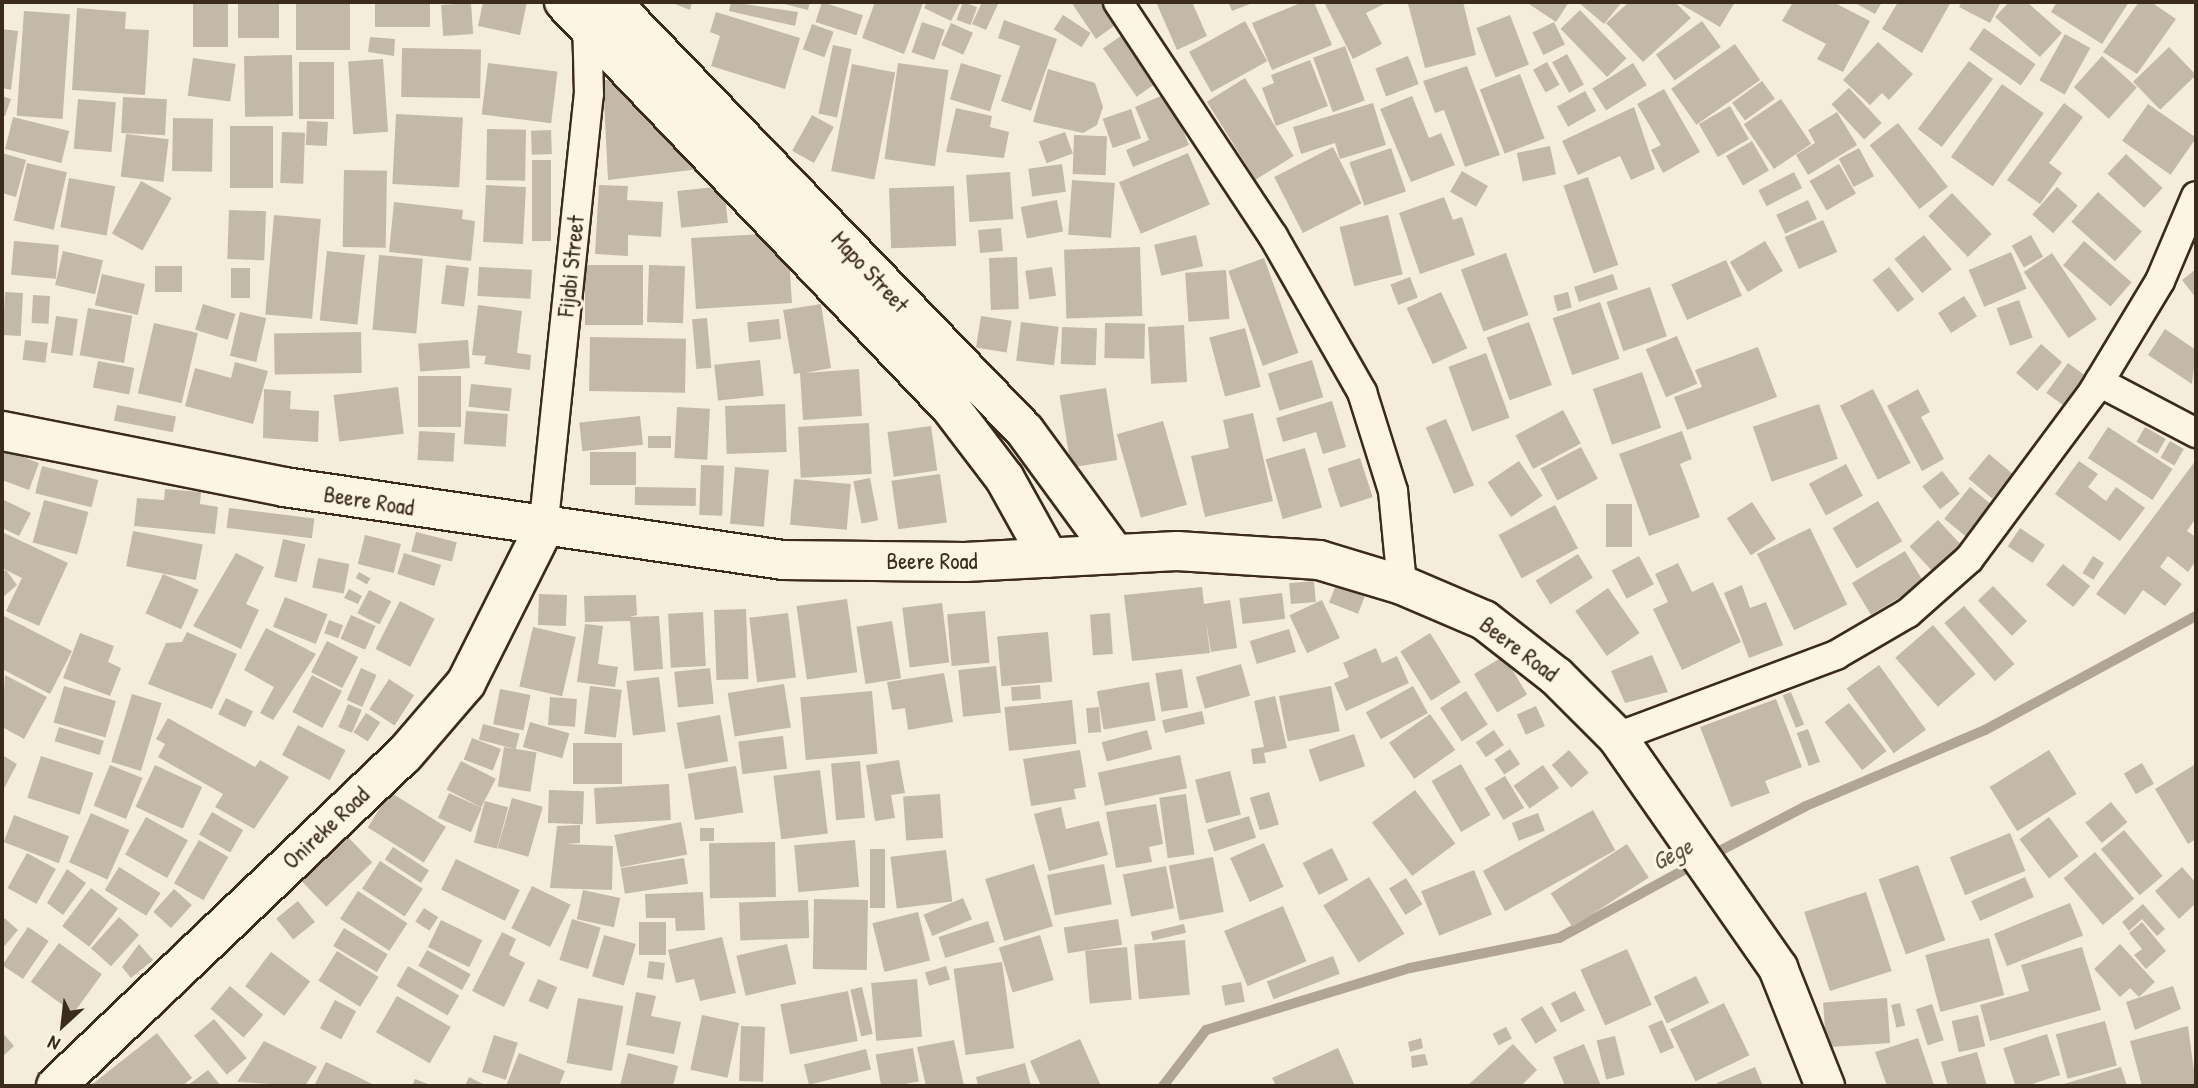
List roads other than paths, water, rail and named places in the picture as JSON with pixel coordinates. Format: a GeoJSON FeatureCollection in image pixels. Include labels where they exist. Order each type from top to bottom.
{"type":"FeatureCollection","features":[{"type":"Feature","properties":{"kind":"main road","name":"Mapo Street"},"geometry":{"type":"LineString","coordinates":[[587,8],[1025,431],[1115,554]]}},
{"type":"Feature","properties":{"kind":"main road","name":"Mapo Street"},"geometry":{"type":"LineString","coordinates":[[587,8],[951,408],[1005,479],[1049,558]]}},
{"type":"Feature","properties":{"kind":"main road","name":"Beere Road"},"geometry":{"type":"LineString","coordinates":[[2,430],[284,487],[543,530],[783,561],[1049,558],[1115,554],[1319,560],[1402,584],[1484,620],[1556,676],[1617,737],[1778,968],[1825,1086]]}},
{"type":"Feature","properties":{"kind":"main road","name":"Onireke Road"},"geometry":{"type":"LineString","coordinates":[[56,1086],[404,755],[466,683],[543,530]]}},
{"type":"Feature","properties":{"kind":"street"},"geometry":{"type":"LineString","coordinates":[[1118,2],[1273,236],[1362,391],[1393,491],[1402,584]]}},
{"type":"Feature","properties":{"kind":"street","name":"Fijabi Street"},"geometry":{"type":"LineString","coordinates":[[543,530],[589,93],[587,8]]}},
{"type":"Feature","properties":{"kind":"street"},"geometry":{"type":"LineString","coordinates":[[1617,737],[1836,655],[1908,613],[1977,550],[2099,382],[2160,281],[2196,195]]}},
{"type":"Feature","properties":{"kind":"street"},"geometry":{"type":"LineString","coordinates":[[2099,382],[2196,433]]}},
{"type":"Feature","properties":{"kind":"waterway","name":"Gege"},"geometry":{"type":"LineString","coordinates":[[1708,857],[1806,806],[1985,730],[2196,616]]}},
{"type":"Feature","properties":{"kind":"waterway","name":"Gege"},"geometry":{"type":"LineString","coordinates":[[1163,1086],[1206,1030],[1410,968],[1559,938],[1695,864]]}}]}
